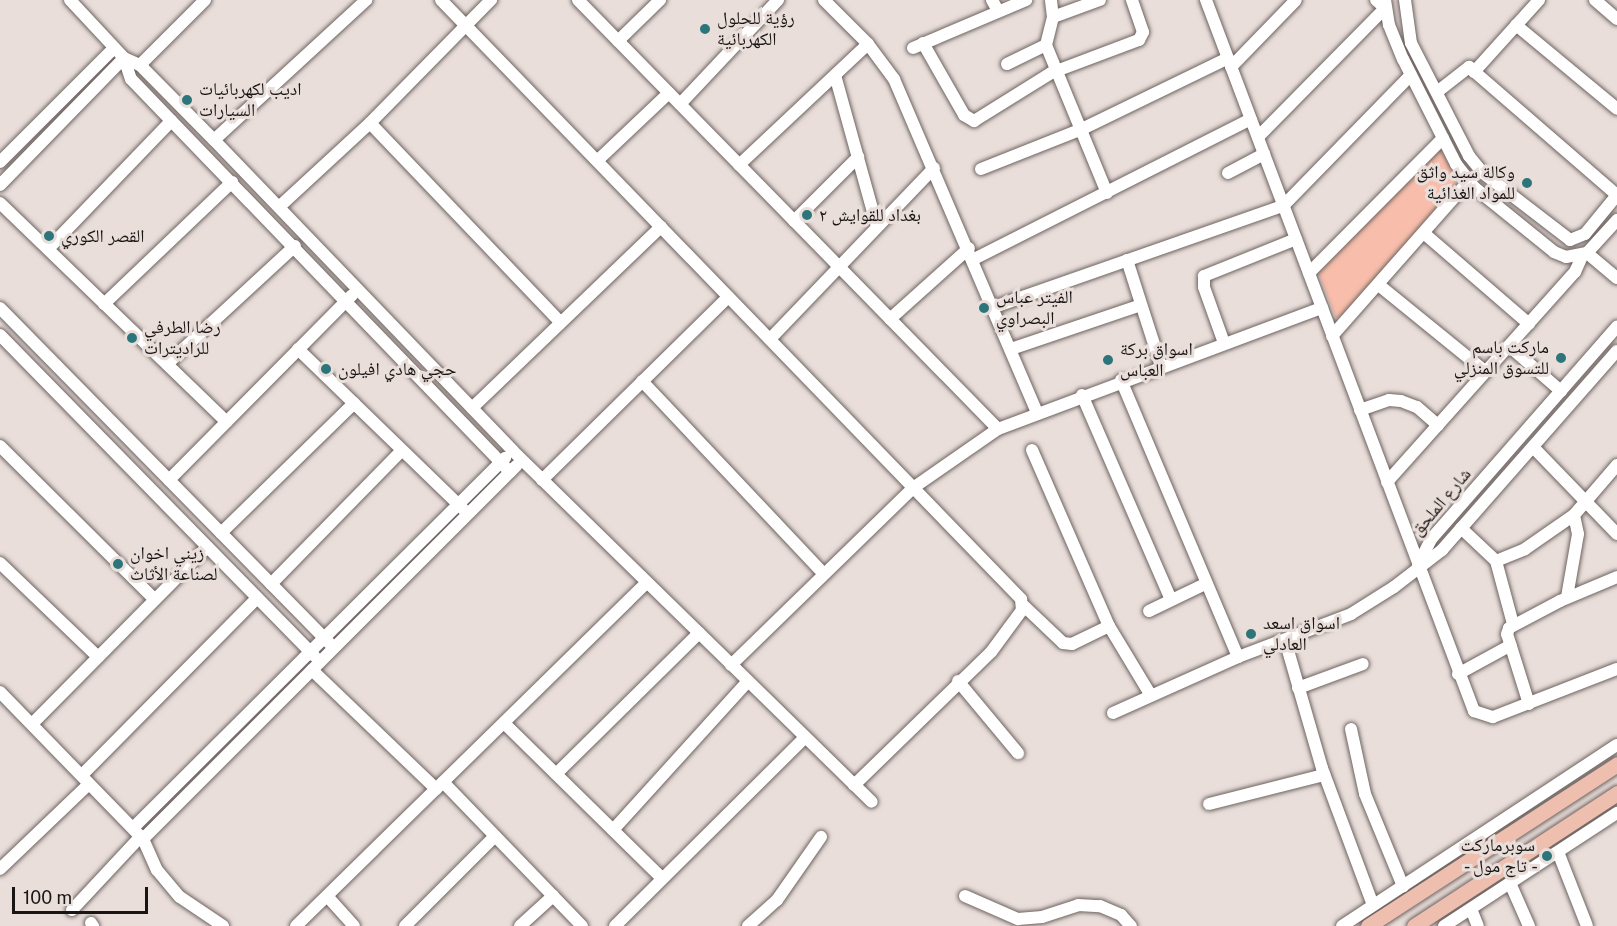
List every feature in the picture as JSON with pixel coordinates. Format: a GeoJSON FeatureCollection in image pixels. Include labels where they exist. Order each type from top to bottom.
{"type":"FeatureCollection","features":[{"type":"Feature","properties":{"kind":"main road"},"geometry":{"type":"LineString","coordinates":[[1368,926],[1617,764]]}},
{"type":"Feature","properties":{"kind":"main road"},"geometry":{"type":"LineString","coordinates":[[1414,926],[1617,793]]}},
{"type":"Feature","properties":{"kind":"main road"},"geometry":{"type":"LineString","coordinates":[[1522,825],[1521,840],[1531,850]]}},
{"type":"Feature","properties":{"kind":"main road"},"geometry":{"type":"LineString","coordinates":[[1479,853],[1491,860],[1494,874]]}},
{"type":"Feature","properties":{"kind":"street"},"geometry":{"type":"LineString","coordinates":[[70,0],[124,58],[140,65],[214,140],[522,460],[872,802]]}},
{"type":"Feature","properties":{"kind":"street"},"geometry":{"type":"LineString","coordinates":[[140,65],[205,0]]}},
{"type":"Feature","properties":{"kind":"street"},"geometry":{"type":"LineString","coordinates":[[214,140],[366,0]]}},
{"type":"Feature","properties":{"kind":"street"},"geometry":{"type":"LineString","coordinates":[[441,0],[770,339],[1023,605],[1066,644],[1109,626]]}},
{"type":"Feature","properties":{"kind":"street"},"geometry":{"type":"LineString","coordinates":[[279,207],[370,123],[491,0]]}},
{"type":"Feature","properties":{"kind":"street"},"geometry":{"type":"LineString","coordinates":[[578,0],[998,429]]}},
{"type":"Feature","properties":{"kind":"street"},"geometry":{"type":"LineString","coordinates":[[618,41],[660,0]]}},
{"type":"Feature","properties":{"kind":"street"},"geometry":{"type":"LineString","coordinates":[[680,105],[778,0]]}},
{"type":"Feature","properties":{"kind":"street"},"geometry":{"type":"LineString","coordinates":[[824,0],[868,44],[894,79],[994,306],[1037,412]]}},
{"type":"Feature","properties":{"kind":"street"},"geometry":{"type":"LineString","coordinates":[[1026,0],[995,6],[918,46],[964,115],[974,121],[1057,70],[1141,38],[1142,29],[1132,0]]}},
{"type":"Feature","properties":{"kind":"street"},"geometry":{"type":"LineString","coordinates":[[1050,0],[1053,17],[1046,45],[1107,193]]}},
{"type":"Feature","properties":{"kind":"street"},"geometry":{"type":"LineString","coordinates":[[1053,17],[1100,0]]}},
{"type":"Feature","properties":{"kind":"street"},"geometry":{"type":"LineString","coordinates":[[1206,0],[1458,674],[1474,711],[1485,718],[1529,704],[1617,669]]}},
{"type":"Feature","properties":{"kind":"street"},"geometry":{"type":"LineString","coordinates":[[981,169],[1082,129],[1230,63],[1296,0]]}},
{"type":"Feature","properties":{"kind":"street"},"geometry":{"type":"LineString","coordinates":[[1405,0],[1409,37],[1440,98],[1475,166],[1565,239],[1580,238],[1617,195],[1469,67],[1440,98],[1430,112]]}},
{"type":"Feature","properties":{"kind":"street"},"geometry":{"type":"LineString","coordinates":[[1474,72],[1539,0]]}},
{"type":"Feature","properties":{"kind":"street"},"geometry":{"type":"LineString","coordinates":[[1595,0],[1617,19]]}},
{"type":"Feature","properties":{"kind":"street"},"geometry":{"type":"LineString","coordinates":[[1258,137],[1382,3],[1411,75],[1468,182],[1554,252],[1571,258],[1585,254]]}},
{"type":"Feature","properties":{"kind":"street"},"geometry":{"type":"LineString","coordinates":[[1516,26],[1617,108]]}},
{"type":"Feature","properties":{"kind":"street"},"geometry":{"type":"LineString","coordinates":[[739,165],[868,44]]}},
{"type":"Feature","properties":{"kind":"street"},"geometry":{"type":"LineString","coordinates":[[1008,63],[1046,45]]}},
{"type":"Feature","properties":{"kind":"street"},"geometry":{"type":"LineString","coordinates":[[0,162],[114,48]]}},
{"type":"Feature","properties":{"kind":"street"},"geometry":{"type":"LineString","coordinates":[[124,58],[128,75],[510,472]]}},
{"type":"Feature","properties":{"kind":"street"},"geometry":{"type":"LineString","coordinates":[[0,185],[124,58]]}},
{"type":"Feature","properties":{"kind":"street"},"geometry":{"type":"LineString","coordinates":[[836,75],[877,226]]}},
{"type":"Feature","properties":{"kind":"street"},"geometry":{"type":"LineString","coordinates":[[994,306],[1284,206],[1411,75]]}},
{"type":"Feature","properties":{"kind":"street"},"geometry":{"type":"LineString","coordinates":[[597,161],[669,93]]}},
{"type":"Feature","properties":{"kind":"street"},"geometry":{"type":"LineString","coordinates":[[890,319],[971,253],[1107,193],[1251,119]]}},
{"type":"Feature","properties":{"kind":"street"},"geometry":{"type":"LineString","coordinates":[[48,249],[171,121]]}},
{"type":"Feature","properties":{"kind":"street"},"geometry":{"type":"LineString","coordinates":[[370,123],[558,321]]}},
{"type":"Feature","properties":{"kind":"street"},"geometry":{"type":"LineString","coordinates":[[1309,273],[1443,138]]}},
{"type":"Feature","properties":{"kind":"street"},"geometry":{"type":"LineString","coordinates":[[1228,173],[1264,154]]}},
{"type":"Feature","properties":{"kind":"street"},"geometry":{"type":"LineString","coordinates":[[794,221],[858,157]]}},
{"type":"Feature","properties":{"kind":"street"},"geometry":{"type":"LineString","coordinates":[[770,339],[934,168]]}},
{"type":"Feature","properties":{"kind":"street"},"geometry":{"type":"LineString","coordinates":[[104,304],[232,182]]}},
{"type":"Feature","properties":{"kind":"street"},"geometry":{"type":"LineString","coordinates":[[1332,336],[1380,286],[1468,182]]}},
{"type":"Feature","properties":{"kind":"street"},"geometry":{"type":"LineString","coordinates":[[0,204],[227,422]]}},
{"type":"Feature","properties":{"kind":"street"},"geometry":{"type":"LineString","coordinates":[[1387,482],[1578,269],[1585,254],[1617,220]]}},
{"type":"Feature","properties":{"kind":"street"},"geometry":{"type":"LineString","coordinates":[[472,408],[558,321],[661,227]]}},
{"type":"Feature","properties":{"kind":"street"},"geometry":{"type":"LineString","coordinates":[[1425,235],[1528,324]]}},
{"type":"Feature","properties":{"kind":"street"},"geometry":{"type":"LineString","coordinates":[[1224,343],[1204,287],[1204,276],[1296,239]]}},
{"type":"Feature","properties":{"kind":"street"},"geometry":{"type":"LineString","coordinates":[[167,364],[295,246]]}},
{"type":"Feature","properties":{"kind":"street"},"geometry":{"type":"LineString","coordinates":[[1585,254],[1617,278]]}},
{"type":"Feature","properties":{"kind":"street"},"geometry":{"type":"LineString","coordinates":[[1127,260],[1161,366]]}},
{"type":"Feature","properties":{"kind":"street"},"geometry":{"type":"LineString","coordinates":[[1380,286],[1486,372]]}},
{"type":"Feature","properties":{"kind":"street"},"geometry":{"type":"LineString","coordinates":[[169,480],[358,289]]}},
{"type":"Feature","properties":{"kind":"street"},"geometry":{"type":"LineString","coordinates":[[542,480],[728,297]]}},
{"type":"Feature","properties":{"kind":"street"},"geometry":{"type":"LineString","coordinates":[[1011,349],[1140,305]]}},
{"type":"Feature","properties":{"kind":"street"},"geometry":{"type":"LineString","coordinates":[[0,308],[334,648]]}},
{"type":"Feature","properties":{"kind":"street"},"geometry":{"type":"LineString","coordinates":[[731,665],[823,573],[913,488],[998,429],[1121,380],[1322,308]]}},
{"type":"Feature","properties":{"kind":"street","name":"شارع الملحق"},"geometry":{"type":"LineString","coordinates":[[1418,565],[1428,543],[1617,327]]}},
{"type":"Feature","properties":{"kind":"street"},"geometry":{"type":"LineString","coordinates":[[1,339],[310,652],[316,666],[495,836],[582,926]]}},
{"type":"Feature","properties":{"kind":"street"},"geometry":{"type":"LineString","coordinates":[[1509,345],[1561,391]]}},
{"type":"Feature","properties":{"kind":"street"},"geometry":{"type":"LineString","coordinates":[[298,349],[468,514]]}},
{"type":"Feature","properties":{"kind":"street","name":"شارع الملحق"},"geometry":{"type":"LineString","coordinates":[[1418,565],[1437,555],[1617,351]]}},
{"type":"Feature","properties":{"kind":"street"},"geometry":{"type":"LineString","coordinates":[[1121,380],[1205,584],[1238,657]]}},
{"type":"Feature","properties":{"kind":"street"},"geometry":{"type":"LineString","coordinates":[[642,381],[823,573]]}},
{"type":"Feature","properties":{"kind":"street"},"geometry":{"type":"LineString","coordinates":[[1082,395],[1171,600]]}},
{"type":"Feature","properties":{"kind":"street"},"geometry":{"type":"LineString","coordinates":[[1360,410],[1389,400],[1401,401],[1417,407],[1438,425]]}},
{"type":"Feature","properties":{"kind":"street"},"geometry":{"type":"LineString","coordinates":[[221,533],[354,403]]}},
{"type":"Feature","properties":{"kind":"street"},"geometry":{"type":"LineString","coordinates":[[0,446],[155,600]]}},
{"type":"Feature","properties":{"kind":"street"},"geometry":{"type":"LineString","coordinates":[[1533,447],[1617,534]]}},
{"type":"Feature","properties":{"kind":"street"},"geometry":{"type":"LineString","coordinates":[[271,584],[402,450]]}},
{"type":"Feature","properties":{"kind":"street"},"geometry":{"type":"LineString","coordinates":[[72,910],[139,834],[310,652],[513,450]]}},
{"type":"Feature","properties":{"kind":"street"},"geometry":{"type":"LineString","coordinates":[[1032,450],[1109,626],[1150,694]]}},
{"type":"Feature","properties":{"kind":"street"},"geometry":{"type":"LineString","coordinates":[[139,834],[316,666],[522,460]]}},
{"type":"Feature","properties":{"kind":"street"},"geometry":{"type":"LineString","coordinates":[[1496,561],[1525,549],[1574,515],[1617,465]]}},
{"type":"Feature","properties":{"kind":"street"},"geometry":{"type":"LineString","coordinates":[[1567,597],[1578,534],[1574,515]]}},
{"type":"Feature","properties":{"kind":"street"},"geometry":{"type":"LineString","coordinates":[[1461,528],[1496,561],[1513,624]]}},
{"type":"Feature","properties":{"kind":"street"},"geometry":{"type":"LineString","coordinates":[[32,724],[207,547]]}},
{"type":"Feature","properties":{"kind":"street"},"geometry":{"type":"LineString","coordinates":[[0,563],[98,657]]}},
{"type":"Feature","properties":{"kind":"street"},"geometry":{"type":"LineString","coordinates":[[1113,713],[1150,694],[1238,657],[1286,640],[1372,602],[1418,565]]}},
{"type":"Feature","properties":{"kind":"street"},"geometry":{"type":"LineString","coordinates":[[394,568],[405,578]]}},
{"type":"Feature","properties":{"kind":"street"},"geometry":{"type":"LineString","coordinates":[[1529,704],[1507,634],[1513,624],[1567,597],[1617,577]]}},
{"type":"Feature","properties":{"kind":"street"},"geometry":{"type":"LineString","coordinates":[[296,926],[647,582]]}},
{"type":"Feature","properties":{"kind":"street"},"geometry":{"type":"LineString","coordinates":[[1149,611],[1205,584]]}},
{"type":"Feature","properties":{"kind":"street"},"geometry":{"type":"LineString","coordinates":[[0,869],[257,598]]}},
{"type":"Feature","properties":{"kind":"street"},"geometry":{"type":"LineString","coordinates":[[854,785],[958,681],[991,652],[1023,605]]}},
{"type":"Feature","properties":{"kind":"street"},"geometry":{"type":"LineString","coordinates":[[556,774],[699,633]]}},
{"type":"Feature","properties":{"kind":"street"},"geometry":{"type":"LineString","coordinates":[[1286,640],[1324,776],[1373,905]]}},
{"type":"Feature","properties":{"kind":"street"},"geometry":{"type":"LineString","coordinates":[[1458,674],[1511,645]]}},
{"type":"Feature","properties":{"kind":"street"},"geometry":{"type":"LineString","coordinates":[[1298,688],[1362,664]]}},
{"type":"Feature","properties":{"kind":"street"},"geometry":{"type":"LineString","coordinates":[[613,830],[748,681]]}},
{"type":"Feature","properties":{"kind":"street"},"geometry":{"type":"LineString","coordinates":[[958,681],[1018,753]]}},
{"type":"Feature","properties":{"kind":"street"},"geometry":{"type":"LineString","coordinates":[[0,692],[139,834],[157,870],[180,897],[223,926]]}},
{"type":"Feature","properties":{"kind":"street"},"geometry":{"type":"LineString","coordinates":[[504,723],[662,878]]}},
{"type":"Feature","properties":{"kind":"street"},"geometry":{"type":"LineString","coordinates":[[1351,729],[1365,794],[1402,886]]}},
{"type":"Feature","properties":{"kind":"street"},"geometry":{"type":"LineString","coordinates":[[615,926],[805,737]]}},
{"type":"Feature","properties":{"kind":"street"},"geometry":{"type":"LineString","coordinates":[[1342,926],[1617,745]]}},
{"type":"Feature","properties":{"kind":"street"},"geometry":{"type":"LineString","coordinates":[[1209,804],[1324,776]]}},
{"type":"Feature","properties":{"kind":"street"},"geometry":{"type":"LineString","coordinates":[[1444,926],[1617,813]]}},
{"type":"Feature","properties":{"kind":"street"},"geometry":{"type":"LineString","coordinates":[[405,926],[495,836]]}},
{"type":"Feature","properties":{"kind":"street"},"geometry":{"type":"LineString","coordinates":[[748,926],[777,900],[821,837]]}},
{"type":"Feature","properties":{"kind":"street"},"geometry":{"type":"LineString","coordinates":[[1558,852],[1587,926]]}},
{"type":"Feature","properties":{"kind":"street"},"geometry":{"type":"LineString","coordinates":[[1510,883],[1529,926]]}},
{"type":"Feature","properties":{"kind":"street"},"geometry":{"type":"LineString","coordinates":[[327,896],[354,926]]}},
{"type":"Feature","properties":{"kind":"street"},"geometry":{"type":"LineString","coordinates":[[520,926],[553,896]]}},
{"type":"Feature","properties":{"kind":"street"},"geometry":{"type":"LineString","coordinates":[[965,896],[1018,919],[1093,904],[1114,911],[1131,926]]}},
{"type":"Feature","properties":{"kind":"street"},"geometry":{"type":"LineString","coordinates":[[1471,909],[1478,926]]}},
{"type":"Feature","properties":{"kind":"shaded area"},"geometry":{"type":"Polygon","coordinates":[[[1441,149],[1456,177],[1455,188],[1344,315],[1336,318],[1318,272],[1441,149]]]}},
{"type":"Feature","properties":{"kind":"place","name":"رؤية للحلول الكهربائية"},"geometry":{"type":"Point","coordinates":[705,29]}},
{"type":"Feature","properties":{"kind":"place","name":"اديب لكهربائيات السيارات"},"geometry":{"type":"Point","coordinates":[187,100]}},
{"type":"Feature","properties":{"kind":"place","name":"وكالة سيد واثق للمواد الغذائية"},"geometry":{"type":"Point","coordinates":[1527,183]}},
{"type":"Feature","properties":{"kind":"place","name":"بغداد للقوايش ٢"},"geometry":{"type":"Point","coordinates":[807,215]}},
{"type":"Feature","properties":{"kind":"place","name":"القصر الكوري"},"geometry":{"type":"Point","coordinates":[49,236]}},
{"type":"Feature","properties":{"kind":"place","name":"الفيتر عباس البصراوي"},"geometry":{"type":"Point","coordinates":[984,308]}},
{"type":"Feature","properties":{"kind":"place","name":"رضا الطرفي للراديترات"},"geometry":{"type":"Point","coordinates":[132,338]}},
{"type":"Feature","properties":{"kind":"place","name":"ماركت باسم للتسوق المنزلي"},"geometry":{"type":"Point","coordinates":[1561,358]}},
{"type":"Feature","properties":{"kind":"place","name":"اسواق بركة العباس"},"geometry":{"type":"Point","coordinates":[1108,360]}},
{"type":"Feature","properties":{"kind":"place","name":"حجي هادي افيلون"},"geometry":{"type":"Point","coordinates":[326,369]}},
{"type":"Feature","properties":{"kind":"place","name":"زيني اخوان لصناعة الأثاث"},"geometry":{"type":"Point","coordinates":[118,564]}},
{"type":"Feature","properties":{"kind":"place","name":"اسواق اسعد العادلي"},"geometry":{"type":"Point","coordinates":[1251,634]}},
{"type":"Feature","properties":{"kind":"place","name":"سوبرماركت - تاج مول -"},"geometry":{"type":"Point","coordinates":[1547,856]}}]}
